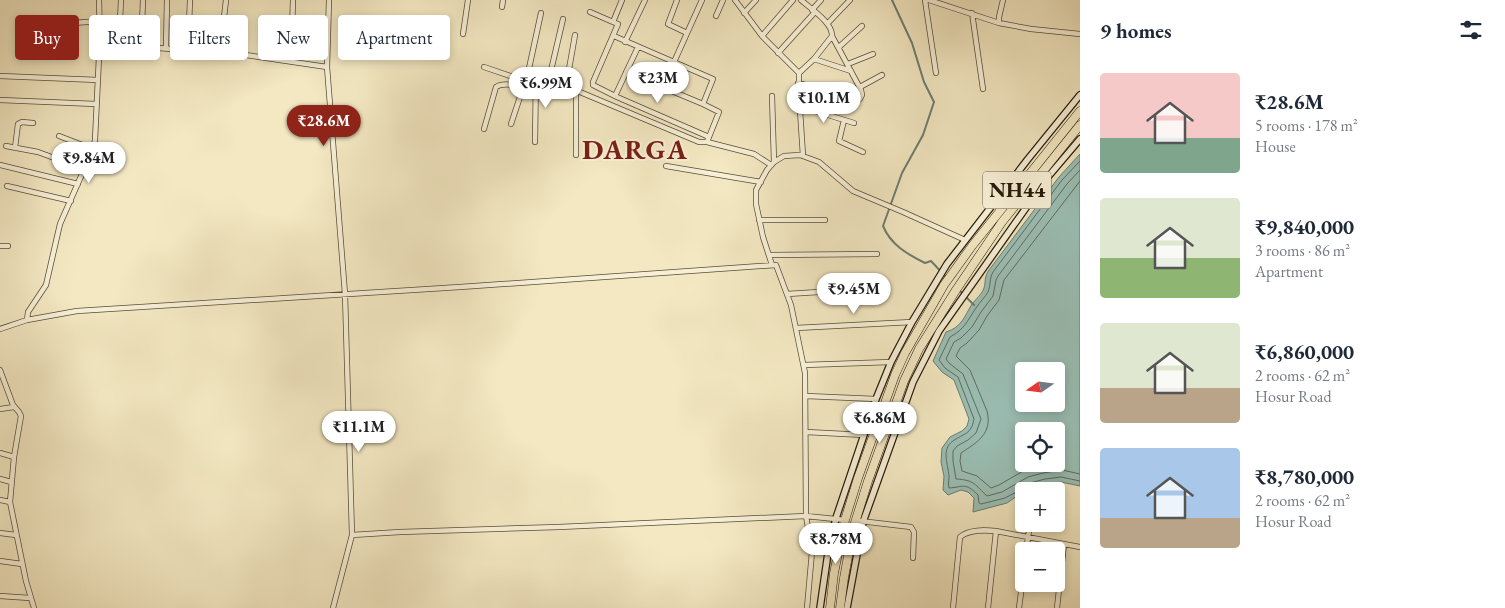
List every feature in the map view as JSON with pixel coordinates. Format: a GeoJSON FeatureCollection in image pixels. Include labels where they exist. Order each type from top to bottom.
{"type":"FeatureCollection","features":[{"type":"Feature","properties":{"kind":"highway","name":"NH44"},"geometry":{"type":"LineString","coordinates":[[830,608],[834,573],[845,520],[858,478],[905,352],[955,269],[1080,111]]}},
{"type":"Feature","properties":{"kind":"highway","name":"NH44"},"geometry":{"type":"LineString","coordinates":[[840,608],[844,578],[860,521],[868,481],[904,381],[919,349],[1002,222],[1080,125]]}},
{"type":"Feature","properties":{"kind":"street"},"geometry":{"type":"LineString","coordinates":[[99,0],[100,15]]}},
{"type":"Feature","properties":{"kind":"street"},"geometry":{"type":"LineString","coordinates":[[120,15],[121,0]]}},
{"type":"Feature","properties":{"kind":"street"},"geometry":{"type":"LineString","coordinates":[[142,15],[143,0]]}},
{"type":"Feature","properties":{"kind":"street"},"geometry":{"type":"LineString","coordinates":[[166,48],[167,0]]}},
{"type":"Feature","properties":{"kind":"street"},"geometry":{"type":"LineString","coordinates":[[189,15],[190,0]]}},
{"type":"Feature","properties":{"kind":"street"},"geometry":{"type":"LineString","coordinates":[[224,15],[226,0]]}},
{"type":"Feature","properties":{"kind":"street"},"geometry":{"type":"LineString","coordinates":[[291,61],[293,0]]}},
{"type":"Feature","properties":{"kind":"street"},"geometry":{"type":"LineString","coordinates":[[329,0],[327,67],[345,294],[352,535],[333,608]]}},
{"type":"Feature","properties":{"kind":"street"},"geometry":{"type":"LineString","coordinates":[[463,34],[468,0]]}},
{"type":"Feature","properties":{"kind":"street"},"geometry":{"type":"LineString","coordinates":[[502,7],[503,0]]}},
{"type":"Feature","properties":{"kind":"street"},"geometry":{"type":"LineString","coordinates":[[613,22],[622,0]]}},
{"type":"Feature","properties":{"kind":"street"},"geometry":{"type":"LineString","coordinates":[[624,42],[645,0]]}},
{"type":"Feature","properties":{"kind":"street"},"geometry":{"type":"LineString","coordinates":[[677,0],[668,24],[688,33]]}},
{"type":"Feature","properties":{"kind":"street"},"geometry":{"type":"LineString","coordinates":[[674,62],[702,0]]}},
{"type":"Feature","properties":{"kind":"street"},"geometry":{"type":"LineString","coordinates":[[716,16],[723,0]]}},
{"type":"Feature","properties":{"kind":"street"},"geometry":{"type":"LineString","coordinates":[[735,0],[762,36],[799,74]]}},
{"type":"Feature","properties":{"kind":"street"},"geometry":{"type":"LineString","coordinates":[[744,14],[756,0]]}},
{"type":"Feature","properties":{"kind":"street"},"geometry":{"type":"LineString","coordinates":[[762,36],[793,0]]}},
{"type":"Feature","properties":{"kind":"street"},"geometry":{"type":"LineString","coordinates":[[798,83],[857,100],[862,95],[860,86],[832,36],[828,24],[801,0]]}},
{"type":"Feature","properties":{"kind":"street"},"geometry":{"type":"LineString","coordinates":[[778,53],[821,0]]}},
{"type":"Feature","properties":{"kind":"street"},"geometry":{"type":"LineString","coordinates":[[828,24],[850,0]]}},
{"type":"Feature","properties":{"kind":"street"},"geometry":{"type":"LineString","coordinates":[[936,73],[927,0],[999,23],[1031,29],[1080,34]]}},
{"type":"Feature","properties":{"kind":"street"},"geometry":{"type":"LineString","coordinates":[[999,23],[1003,0]]}},
{"type":"Feature","properties":{"kind":"street"},"geometry":{"type":"LineString","coordinates":[[590,12],[618,24],[593,84],[595,87],[708,140],[754,154],[773,164]]}},
{"type":"Feature","properties":{"kind":"street"},"geometry":{"type":"LineString","coordinates":[[511,124],[523,81],[528,73],[541,13]]}},
{"type":"Feature","properties":{"kind":"street"},"geometry":{"type":"LineString","coordinates":[[972,13],[983,89]]}},
{"type":"Feature","properties":{"kind":"street"},"geometry":{"type":"LineString","coordinates":[[549,80],[563,19]]}},
{"type":"Feature","properties":{"kind":"street"},"geometry":{"type":"LineString","coordinates":[[839,47],[862,26]]}},
{"type":"Feature","properties":{"kind":"street"},"geometry":{"type":"LineString","coordinates":[[550,74],[564,78],[568,75],[575,35]]}},
{"type":"Feature","properties":{"kind":"street"},"geometry":{"type":"LineString","coordinates":[[614,36],[624,42],[713,79],[703,104]]}},
{"type":"Feature","properties":{"kind":"street"},"geometry":{"type":"LineString","coordinates":[[803,156],[799,106],[799,74],[832,36]]}},
{"type":"Feature","properties":{"kind":"street"},"geometry":{"type":"LineString","coordinates":[[614,96],[638,47]]}},
{"type":"Feature","properties":{"kind":"street"},"geometry":{"type":"LineString","coordinates":[[160,48],[170,48]]}},
{"type":"Feature","properties":{"kind":"street"},"geometry":{"type":"LineString","coordinates":[[848,64],[872,54]]}},
{"type":"Feature","properties":{"kind":"street"},"geometry":{"type":"LineString","coordinates":[[248,56],[327,67]]}},
{"type":"Feature","properties":{"kind":"street"},"geometry":{"type":"LineString","coordinates":[[814,59],[852,71]]}},
{"type":"Feature","properties":{"kind":"street"},"geometry":{"type":"LineString","coordinates":[[27,320],[28,312],[46,285],[60,224],[95,140],[99,60]]}},
{"type":"Feature","properties":{"kind":"street"},"geometry":{"type":"LineString","coordinates":[[484,67],[523,81]]}},
{"type":"Feature","properties":{"kind":"street"},"geometry":{"type":"LineString","coordinates":[[626,72],[719,112],[708,140]]}},
{"type":"Feature","properties":{"kind":"street"},"geometry":{"type":"LineString","coordinates":[[528,73],[576,90],[699,142],[708,140]]}},
{"type":"Feature","properties":{"kind":"street"},"geometry":{"type":"LineString","coordinates":[[535,142],[536,75]]}},
{"type":"Feature","properties":{"kind":"street"},"geometry":{"type":"LineString","coordinates":[[860,86],[882,75]]}},
{"type":"Feature","properties":{"kind":"street"},"geometry":{"type":"LineString","coordinates":[[0,76],[98,80]]}},
{"type":"Feature","properties":{"kind":"street"},"geometry":{"type":"LineString","coordinates":[[484,129],[496,87],[500,84],[514,85],[523,81]]}},
{"type":"Feature","properties":{"kind":"street"},"geometry":{"type":"LineString","coordinates":[[576,90],[576,155]]}},
{"type":"Feature","properties":{"kind":"street"},"geometry":{"type":"LineString","coordinates":[[820,608],[828,553],[836,518],[876,399],[891,362],[912,322],[947,264],[1080,95]]}},
{"type":"Feature","properties":{"kind":"street"},"geometry":{"type":"LineString","coordinates":[[772,96],[773,164]]}},
{"type":"Feature","properties":{"kind":"street"},"geometry":{"type":"LineString","coordinates":[[0,100],[96,104]]}},
{"type":"Feature","properties":{"kind":"street"},"geometry":{"type":"LineString","coordinates":[[799,106],[854,123]]}},
{"type":"Feature","properties":{"kind":"street"},"geometry":{"type":"LineString","coordinates":[[844,120],[839,141],[863,152]]}},
{"type":"Feature","properties":{"kind":"street"},"geometry":{"type":"LineString","coordinates":[[15,148],[18,124],[33,122]]}},
{"type":"Feature","properties":{"kind":"street"},"geometry":{"type":"LineString","coordinates":[[58,136],[92,149]]}},
{"type":"Feature","properties":{"kind":"street"},"geometry":{"type":"LineString","coordinates":[[847,608],[860,521],[913,382],[939,331],[1047,178],[1080,139]]}},
{"type":"Feature","properties":{"kind":"street"},"geometry":{"type":"LineString","coordinates":[[6,146],[38,152],[84,169]]}},
{"type":"Feature","properties":{"kind":"street"},"geometry":{"type":"LineString","coordinates":[[772,265],[759,220],[756,190],[767,170],[784,156],[803,156],[819,162],[853,192],[965,240]]}},
{"type":"Feature","properties":{"kind":"street"},"geometry":{"type":"LineString","coordinates":[[0,165],[78,184]]}},
{"type":"Feature","properties":{"kind":"street"},"geometry":{"type":"LineString","coordinates":[[666,166],[760,182]]}},
{"type":"Feature","properties":{"kind":"street"},"geometry":{"type":"LineString","coordinates":[[7,186],[71,201]]}},
{"type":"Feature","properties":{"kind":"street"},"geometry":{"type":"LineString","coordinates":[[759,220],[825,220]]}},
{"type":"Feature","properties":{"kind":"street"},"geometry":{"type":"LineString","coordinates":[[0,246],[8,246]]}},
{"type":"Feature","properties":{"kind":"street"},"geometry":{"type":"LineString","coordinates":[[769,255],[878,254]]}},
{"type":"Feature","properties":{"kind":"street"},"geometry":{"type":"LineString","coordinates":[[0,329],[27,320],[77,311],[776,265],[787,294],[805,373],[806,516],[812,552],[807,608]]}},
{"type":"Feature","properties":{"kind":"street"},"geometry":{"type":"LineString","coordinates":[[787,294],[882,288]]}},
{"type":"Feature","properties":{"kind":"street"},"geometry":{"type":"LineString","coordinates":[[796,328],[912,322]]}},
{"type":"Feature","properties":{"kind":"street"},"geometry":{"type":"LineString","coordinates":[[804,365],[891,362]]}},
{"type":"Feature","properties":{"kind":"street"},"geometry":{"type":"LineString","coordinates":[[0,370],[14,407],[19,412],[21,422],[14,457],[10,502],[22,564],[34,608]]}},
{"type":"Feature","properties":{"kind":"street"},"geometry":{"type":"LineString","coordinates":[[806,396],[876,399]]}},
{"type":"Feature","properties":{"kind":"street"},"geometry":{"type":"LineString","coordinates":[[0,409],[14,407]]}},
{"type":"Feature","properties":{"kind":"street"},"geometry":{"type":"LineString","coordinates":[[806,432],[864,435]]}},
{"type":"Feature","properties":{"kind":"street"},"geometry":{"type":"LineString","coordinates":[[0,453],[14,457]]}},
{"type":"Feature","properties":{"kind":"street"},"geometry":{"type":"LineString","coordinates":[[0,479],[11,482]]}},
{"type":"Feature","properties":{"kind":"street"},"geometry":{"type":"LineString","coordinates":[[0,500],[10,502]]}},
{"type":"Feature","properties":{"kind":"street"},"geometry":{"type":"LineString","coordinates":[[352,535],[559,528],[806,516],[845,520]]}},
{"type":"Feature","properties":{"kind":"street"},"geometry":{"type":"LineString","coordinates":[[860,521],[913,528],[913,558]]}},
{"type":"Feature","properties":{"kind":"street"},"geometry":{"type":"LineString","coordinates":[[954,608],[960,537],[962,534],[979,530],[996,531],[1052,542]]}},
{"type":"Feature","properties":{"kind":"street"},"geometry":{"type":"LineString","coordinates":[[988,608],[996,531]]}},
{"type":"Feature","properties":{"kind":"street"},"geometry":{"type":"LineString","coordinates":[[1027,542],[1029,532]]}},
{"type":"Feature","properties":{"kind":"street"},"geometry":{"type":"LineString","coordinates":[[0,533],[16,535]]}},
{"type":"Feature","properties":{"kind":"street"},"geometry":{"type":"LineString","coordinates":[[1065,544],[1080,547]]}},
{"type":"Feature","properties":{"kind":"street"},"geometry":{"type":"LineString","coordinates":[[0,561],[22,564]]}},
{"type":"Feature","properties":{"kind":"street"},"geometry":{"type":"LineString","coordinates":[[1019,608],[1021,592]]}},
{"type":"Feature","properties":{"kind":"street"},"geometry":{"type":"LineString","coordinates":[[1057,608],[1059,592]]}},
{"type":"Feature","properties":{"kind":"street"},"geometry":{"type":"LineString","coordinates":[[0,596],[30,598]]}},
{"type":"Feature","properties":{"kind":"water"},"geometry":{"type":"Polygon","coordinates":[[[1080,154],[1080,486],[1065,482],[1015,482],[1015,497],[1007,503],[973,512],[974,498],[968,492],[961,490],[948,495],[943,490],[942,448],[950,437],[967,426],[969,419],[954,380],[942,372],[933,361],[946,332],[956,327],[962,321],[983,290],[989,270],[1059,177],[1080,154]]]}},
{"type":"Feature","properties":{"kind":"waterway"},"geometry":{"type":"LineString","coordinates":[[892,0],[912,43],[924,82],[934,102],[923,135],[902,173],[883,226],[895,244],[925,263],[931,261],[946,277]]}},
{"type":"Feature","properties":{"kind":"waterway"},"geometry":{"type":"LineString","coordinates":[[958,289],[974,305]]}},
{"type":"Feature","properties":{"kind":"district","name":"DARGA"},"geometry":{"type":"Point","coordinates":[635,149]}}]}
